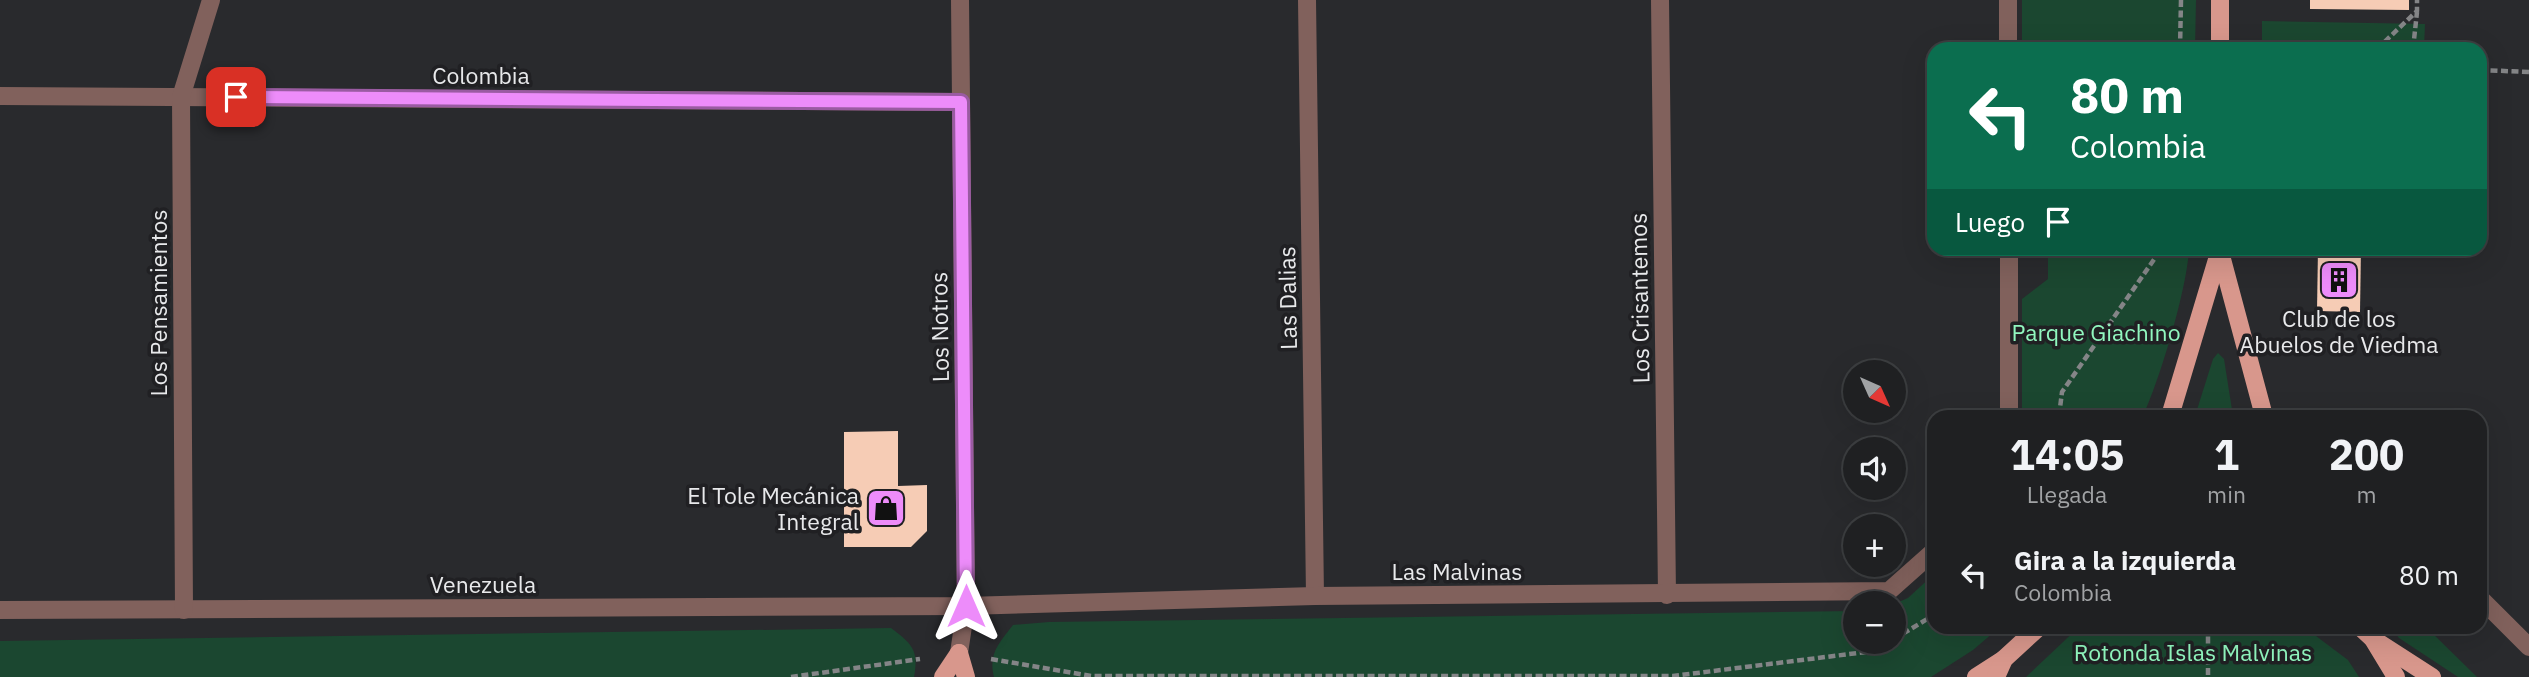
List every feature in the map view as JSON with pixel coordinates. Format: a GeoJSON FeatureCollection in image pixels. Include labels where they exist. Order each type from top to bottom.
{"type":"FeatureCollection","features":[{"type":"Feature","properties":{"kind":"main road"},"geometry":{"type":"LineString","coordinates":[[2220,0],[2220,42]]}},
{"type":"Feature","properties":{"kind":"main road"},"geometry":{"type":"LineString","coordinates":[[2172,410],[2218,256]]}},
{"type":"Feature","properties":{"kind":"main road"},"geometry":{"type":"LineString","coordinates":[[2220,256],[2262,410]]}},
{"type":"Feature","properties":{"kind":"main road"},"geometry":{"type":"LineString","coordinates":[[1976,677],[2004,659],[2031,634]]}},
{"type":"Feature","properties":{"kind":"main road"},"geometry":{"type":"LineString","coordinates":[[2368,634],[2432,677]]}},
{"type":"Feature","properties":{"kind":"main road"},"geometry":{"type":"LineString","coordinates":[[2374,639],[2396,677]]}},
{"type":"Feature","properties":{"kind":"main road"},"geometry":{"type":"LineString","coordinates":[[943,677],[959,653]]}},
{"type":"Feature","properties":{"kind":"main road"},"geometry":{"type":"LineString","coordinates":[[959,653],[966,677]]}},
{"type":"Feature","properties":{"kind":"main road"},"geometry":{"type":"LineString","coordinates":[[1996,677],[2004,659]]}},
{"type":"Feature","properties":{"kind":"street","name":"Los Pensamientos"},"geometry":{"type":"LineString","coordinates":[[184,610],[181,97],[211,0]]}},
{"type":"Feature","properties":{"kind":"street","name":"Los Notros"},"geometry":{"type":"LineString","coordinates":[[959,653],[966,606],[960,0]]}},
{"type":"Feature","properties":{"kind":"street","name":"Las Dalias"},"geometry":{"type":"LineString","coordinates":[[1307,0],[1315,596]]}},
{"type":"Feature","properties":{"kind":"street","name":"Los Crisantemos"},"geometry":{"type":"LineString","coordinates":[[1660,0],[1667,595]]}},
{"type":"Feature","properties":{"kind":"street"},"geometry":{"type":"LineString","coordinates":[[2008,0],[2008,42]]}},
{"type":"Feature","properties":{"kind":"street","name":"Colombia"},"geometry":{"type":"LineString","coordinates":[[0,96],[961,102]]}},
{"type":"Feature","properties":{"kind":"street"},"geometry":{"type":"LineString","coordinates":[[2008,256],[2009,410]]}},
{"type":"Feature","properties":{"kind":"street","name":"Las Malvinas"},"geometry":{"type":"LineString","coordinates":[[966,606],[1315,596],[1889,591],[1927,557]]}},
{"type":"Feature","properties":{"kind":"street"},"geometry":{"type":"LineString","coordinates":[[2487,605],[2529,647]]}},
{"type":"Feature","properties":{"kind":"street","name":"Venezuela"},"geometry":{"type":"LineString","coordinates":[[0,610],[966,606]]}},
{"type":"Feature","properties":{"kind":"path"},"geometry":{"type":"LineString","coordinates":[[2180,0],[2180,42]]}},
{"type":"Feature","properties":{"kind":"path"},"geometry":{"type":"LineString","coordinates":[[2414,42],[2417,0]]}},
{"type":"Feature","properties":{"kind":"path"},"geometry":{"type":"LineString","coordinates":[[2384,42],[2417,11]]}},
{"type":"Feature","properties":{"kind":"path"},"geometry":{"type":"LineString","coordinates":[[2487,71],[2529,72]]}},
{"type":"Feature","properties":{"kind":"path"},"geometry":{"type":"LineString","coordinates":[[2060,410],[2062,393],[2156,256]]}},
{"type":"Feature","properties":{"kind":"path"},"geometry":{"type":"LineString","coordinates":[[1906,632],[1927,619]]}},
{"type":"Feature","properties":{"kind":"path"},"geometry":{"type":"LineString","coordinates":[[2208,634],[2208,677]]}},
{"type":"Feature","properties":{"kind":"path"},"geometry":{"type":"LineString","coordinates":[[791,677],[959,653],[1091,676],[1674,676],[1843,654]]}},
{"type":"Feature","properties":{"kind":"green space"},"geometry":{"type":"Polygon","coordinates":[[[2022,0],[2196,0],[2195,42],[2022,42],[2022,0]]]}},
{"type":"Feature","properties":{"kind":"green space"},"geometry":{"type":"Polygon","coordinates":[[[2262,21],[2425,24],[2424,42],[2262,42],[2262,21]]]}},
{"type":"Feature","properties":{"kind":"green space","name":"Parque Giachino"},"geometry":{"type":"Polygon","coordinates":[[[2048,256],[2188,256],[2172,334],[2145,410],[2022,410],[2022,299],[2048,279],[2048,256]]]}},
{"type":"Feature","properties":{"kind":"green space"},"geometry":{"type":"Polygon","coordinates":[[[2218,353],[2224,359],[2232,410],[2197,410],[2213,359],[2218,353]]]}},
{"type":"Feature","properties":{"kind":"green space"},"geometry":{"type":"Polygon","coordinates":[[[1927,580],[1927,634],[1992,634],[1973,650],[1931,677],[994,677],[992,662],[996,649],[1013,625],[1049,622],[1843,611],[1843,654],[1906,654],[1906,599],[1927,580]]]}},
{"type":"Feature","properties":{"kind":"green space"},"geometry":{"type":"Polygon","coordinates":[[[891,628],[912,648],[915,660],[914,677],[0,677],[0,641],[891,628]]]}},
{"type":"Feature","properties":{"kind":"green space","name":"Rotonda Islas Malvinas"},"geometry":{"type":"Polygon","coordinates":[[[2072,634],[2313,634],[2348,660],[2359,677],[2026,677],[2072,634]]]}},
{"type":"Feature","properties":{"kind":"green space"},"geometry":{"type":"Polygon","coordinates":[[[2396,634],[2433,634],[2477,677],[2458,677],[2396,634]]]}},
{"type":"Feature","properties":{"kind":"building"},"geometry":{"type":"Polygon","coordinates":[[[2310,0],[2409,0],[2409,10],[2310,9],[2310,0]]]}},
{"type":"Feature","properties":{"kind":"building","name":"Club de los Abuelos de Viedma"},"geometry":{"type":"Polygon","coordinates":[[[2318,256],[2361,256],[2360,312],[2317,311],[2318,256]]]}},
{"type":"Feature","properties":{"kind":"building","name":"El Tole Mecánica Integral"},"geometry":{"type":"Polygon","coordinates":[[[898,431],[898,486],[927,485],[927,531],[911,547],[844,547],[844,432],[898,431]]]}},
{"type":"Feature","properties":{"kind":"place","name":"Club de los Abuelos de Viedma"},"geometry":{"type":"Point","coordinates":[2339,280]}},
{"type":"Feature","properties":{"kind":"place","name":"El Tole Mecánica Integral"},"geometry":{"type":"Point","coordinates":[886,508]}},
{"type":"Feature","properties":{"kind":"route"},"geometry":{"type":"LineString","coordinates":[[236,97],[961,102],[966,606]]}}]}
